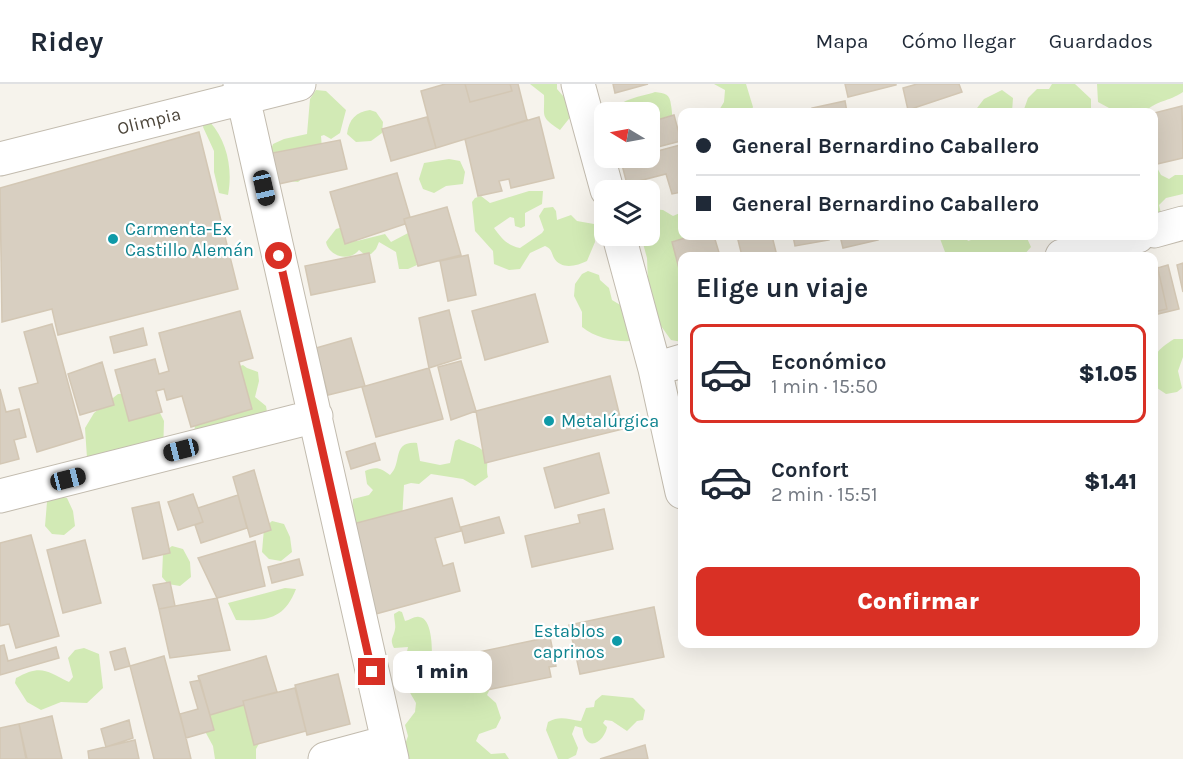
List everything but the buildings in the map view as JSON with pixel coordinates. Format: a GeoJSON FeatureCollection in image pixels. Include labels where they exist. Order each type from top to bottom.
{"type":"FeatureCollection","features":[{"type":"Feature","properties":{"kind":"street","name":"Olimpia"},"geometry":{"type":"LineString","coordinates":[[0,159],[241,90],[299,84]]}},
{"type":"Feature","properties":{"kind":"street"},"geometry":{"type":"LineString","coordinates":[[578,84],[604,180]]}},
{"type":"Feature","properties":{"kind":"street"},"geometry":{"type":"LineString","coordinates":[[241,90],[390,750],[325,759]]}},
{"type":"Feature","properties":{"kind":"street"},"geometry":{"type":"LineString","coordinates":[[1158,230],[1183,223]]}},
{"type":"Feature","properties":{"kind":"street"},"geometry":{"type":"LineString","coordinates":[[1077,252],[1123,240]]}},
{"type":"Feature","properties":{"kind":"street"},"geometry":{"type":"LineString","coordinates":[[623,246],[669,365],[678,453]]}},
{"type":"Feature","properties":{"kind":"street"},"geometry":{"type":"LineString","coordinates":[[0,496],[316,416]]}},
{"type":"Feature","properties":{"kind":"green space"},"geometry":{"type":"Polygon","coordinates":[[[530,84],[557,84],[557,89],[570,104],[572,115],[560,130],[544,116],[544,95],[530,84]]]}},
{"type":"Feature","properties":{"kind":"green space"},"geometry":{"type":"Polygon","coordinates":[[[714,84],[746,84],[753,108],[720,108],[724,102],[725,90],[714,84]]]}},
{"type":"Feature","properties":{"kind":"green space"},"geometry":{"type":"Polygon","coordinates":[[[1052,84],[1075,84],[1091,99],[1091,108],[1024,108],[1028,98],[1037,89],[1049,89],[1052,84]]]}},
{"type":"Feature","properties":{"kind":"green space"},"geometry":{"type":"Polygon","coordinates":[[[1097,84],[1183,84],[1183,92],[1150,108],[1109,108],[1098,102],[1097,84]]]}},
{"type":"Feature","properties":{"kind":"green space"},"geometry":{"type":"Polygon","coordinates":[[[316,90],[326,91],[346,110],[340,133],[331,139],[324,135],[321,136],[323,162],[298,182],[288,181],[268,158],[273,144],[307,134],[310,99],[316,90]]]}},
{"type":"Feature","properties":{"kind":"green space"},"geometry":{"type":"Polygon","coordinates":[[[1002,90],[1013,98],[1012,108],[977,108],[984,99],[1002,90]]]}},
{"type":"Feature","properties":{"kind":"green space"},"geometry":{"type":"Polygon","coordinates":[[[655,92],[668,96],[672,113],[669,128],[660,136],[660,102],[624,102],[655,92]]]}},
{"type":"Feature","properties":{"kind":"green space"},"geometry":{"type":"Polygon","coordinates":[[[370,110],[376,112],[383,122],[382,133],[371,141],[356,142],[347,134],[349,124],[361,112],[370,110]]]}},
{"type":"Feature","properties":{"kind":"green space"},"geometry":{"type":"Polygon","coordinates":[[[204,121],[210,122],[216,130],[227,156],[230,175],[228,195],[219,193],[214,172],[214,151],[203,127],[204,121]]]}},
{"type":"Feature","properties":{"kind":"green space"},"geometry":{"type":"Polygon","coordinates":[[[449,159],[460,161],[465,172],[463,184],[446,186],[434,193],[423,189],[419,179],[424,163],[449,159]]]}},
{"type":"Feature","properties":{"kind":"green space"},"geometry":{"type":"Polygon","coordinates":[[[1158,169],[1161,175],[1169,179],[1175,175],[1183,175],[1183,194],[1166,198],[1159,205],[1161,213],[1158,222],[1158,169]]]}},
{"type":"Feature","properties":{"kind":"green space"},"geometry":{"type":"Polygon","coordinates":[[[529,191],[543,191],[542,204],[525,213],[525,226],[521,228],[515,226],[514,218],[510,217],[494,228],[508,243],[520,248],[542,233],[544,230],[539,216],[544,208],[553,207],[557,220],[571,215],[577,221],[594,224],[594,244],[587,261],[565,266],[557,262],[545,246],[530,253],[520,269],[509,270],[494,264],[493,251],[475,231],[472,202],[481,196],[490,203],[529,191]]]}},
{"type":"Feature","properties":{"kind":"green space"},"geometry":{"type":"Polygon","coordinates":[[[660,210],[673,216],[678,214],[678,240],[692,240],[681,252],[678,252],[678,341],[671,340],[656,319],[648,283],[647,258],[644,246],[660,246],[660,210]]]}},
{"type":"Feature","properties":{"kind":"green space"},"geometry":{"type":"Polygon","coordinates":[[[343,227],[357,241],[385,234],[391,242],[410,232],[417,265],[408,269],[399,269],[396,252],[379,242],[371,254],[365,255],[359,250],[345,257],[335,254],[326,242],[336,229],[343,227]]]}},
{"type":"Feature","properties":{"kind":"green space"},"geometry":{"type":"Polygon","coordinates":[[[940,240],[1028,240],[1031,247],[1027,252],[945,252],[940,240]]]}},
{"type":"Feature","properties":{"kind":"green space"},"geometry":{"type":"Polygon","coordinates":[[[588,271],[599,275],[600,280],[609,288],[612,300],[622,306],[632,341],[606,339],[582,327],[582,312],[574,296],[575,284],[582,274],[588,271]]]}},
{"type":"Feature","properties":{"kind":"green space"},"geometry":{"type":"Polygon","coordinates":[[[1174,339],[1183,339],[1183,357],[1178,371],[1182,388],[1177,392],[1166,394],[1158,389],[1158,352],[1174,339]]]}},
{"type":"Feature","properties":{"kind":"green space"},"geometry":{"type":"Polygon","coordinates":[[[243,365],[258,372],[259,381],[255,397],[266,406],[267,412],[194,432],[195,426],[237,367],[243,365]]]}},
{"type":"Feature","properties":{"kind":"green space"},"geometry":{"type":"Polygon","coordinates":[[[131,393],[154,401],[164,421],[163,455],[87,458],[85,428],[94,413],[118,394],[131,393]]]}},
{"type":"Feature","properties":{"kind":"green space"},"geometry":{"type":"Polygon","coordinates":[[[459,439],[483,450],[487,457],[488,477],[475,486],[463,479],[431,474],[419,484],[404,485],[401,539],[388,543],[351,520],[353,499],[369,495],[373,490],[367,484],[365,471],[378,468],[390,475],[396,465],[400,449],[409,443],[417,443],[420,461],[440,465],[450,463],[455,441],[459,439]]]}},
{"type":"Feature","properties":{"kind":"green space"},"geometry":{"type":"Polygon","coordinates":[[[55,495],[67,498],[73,511],[75,526],[64,535],[52,534],[45,526],[47,502],[55,495]]]}},
{"type":"Feature","properties":{"kind":"green space"},"geometry":{"type":"Polygon","coordinates":[[[272,521],[284,524],[290,537],[292,552],[281,561],[269,559],[262,552],[264,528],[272,521]]]}},
{"type":"Feature","properties":{"kind":"green space"},"geometry":{"type":"Polygon","coordinates":[[[172,546],[183,549],[190,562],[191,577],[180,586],[168,584],[162,577],[163,553],[172,546]]]}},
{"type":"Feature","properties":{"kind":"green space"},"geometry":{"type":"Polygon","coordinates":[[[285,588],[296,589],[286,607],[273,617],[236,620],[228,603],[285,588]]]}},
{"type":"Feature","properties":{"kind":"green space"},"geometry":{"type":"Polygon","coordinates":[[[402,612],[405,621],[417,617],[427,622],[432,657],[454,671],[457,686],[462,675],[486,683],[489,691],[487,695],[496,703],[501,718],[496,728],[479,734],[476,741],[491,754],[505,753],[509,759],[400,759],[408,736],[405,725],[415,712],[416,703],[409,691],[410,673],[404,664],[408,647],[394,648],[392,642],[395,628],[394,614],[402,612]]]}},
{"type":"Feature","properties":{"kind":"green space"},"geometry":{"type":"Polygon","coordinates":[[[84,648],[99,654],[103,688],[87,703],[61,702],[41,710],[27,702],[15,683],[16,678],[38,670],[69,682],[73,677],[68,658],[75,650],[84,648]]]}},
{"type":"Feature","properties":{"kind":"green space"},"geometry":{"type":"Polygon","coordinates":[[[602,695],[633,698],[645,710],[643,720],[637,721],[627,731],[612,721],[605,720],[603,723],[607,727],[604,734],[595,743],[588,742],[582,728],[575,726],[572,734],[578,748],[576,755],[568,759],[558,759],[546,730],[548,722],[561,718],[581,721],[586,708],[594,707],[595,701],[602,695]]]}},
{"type":"Feature","properties":{"kind":"green space"},"geometry":{"type":"Polygon","coordinates":[[[240,703],[250,706],[261,740],[256,749],[256,759],[215,759],[213,746],[200,722],[212,708],[240,703]]]}},
{"type":"Feature","properties":{"kind":"place","name":"Carmenta-Ex Castillo Alemán"},"geometry":{"type":"Point","coordinates":[113,239]}},
{"type":"Feature","properties":{"kind":"place","name":"Metalúrgica"},"geometry":{"type":"Point","coordinates":[549,421]}},
{"type":"Feature","properties":{"kind":"place","name":"Establos caprinos"},"geometry":{"type":"Point","coordinates":[617,641]}},
{"type":"Feature","properties":{"kind":"route"},"geometry":{"type":"LineString","coordinates":[[279,256],[372,672]]}}]}
